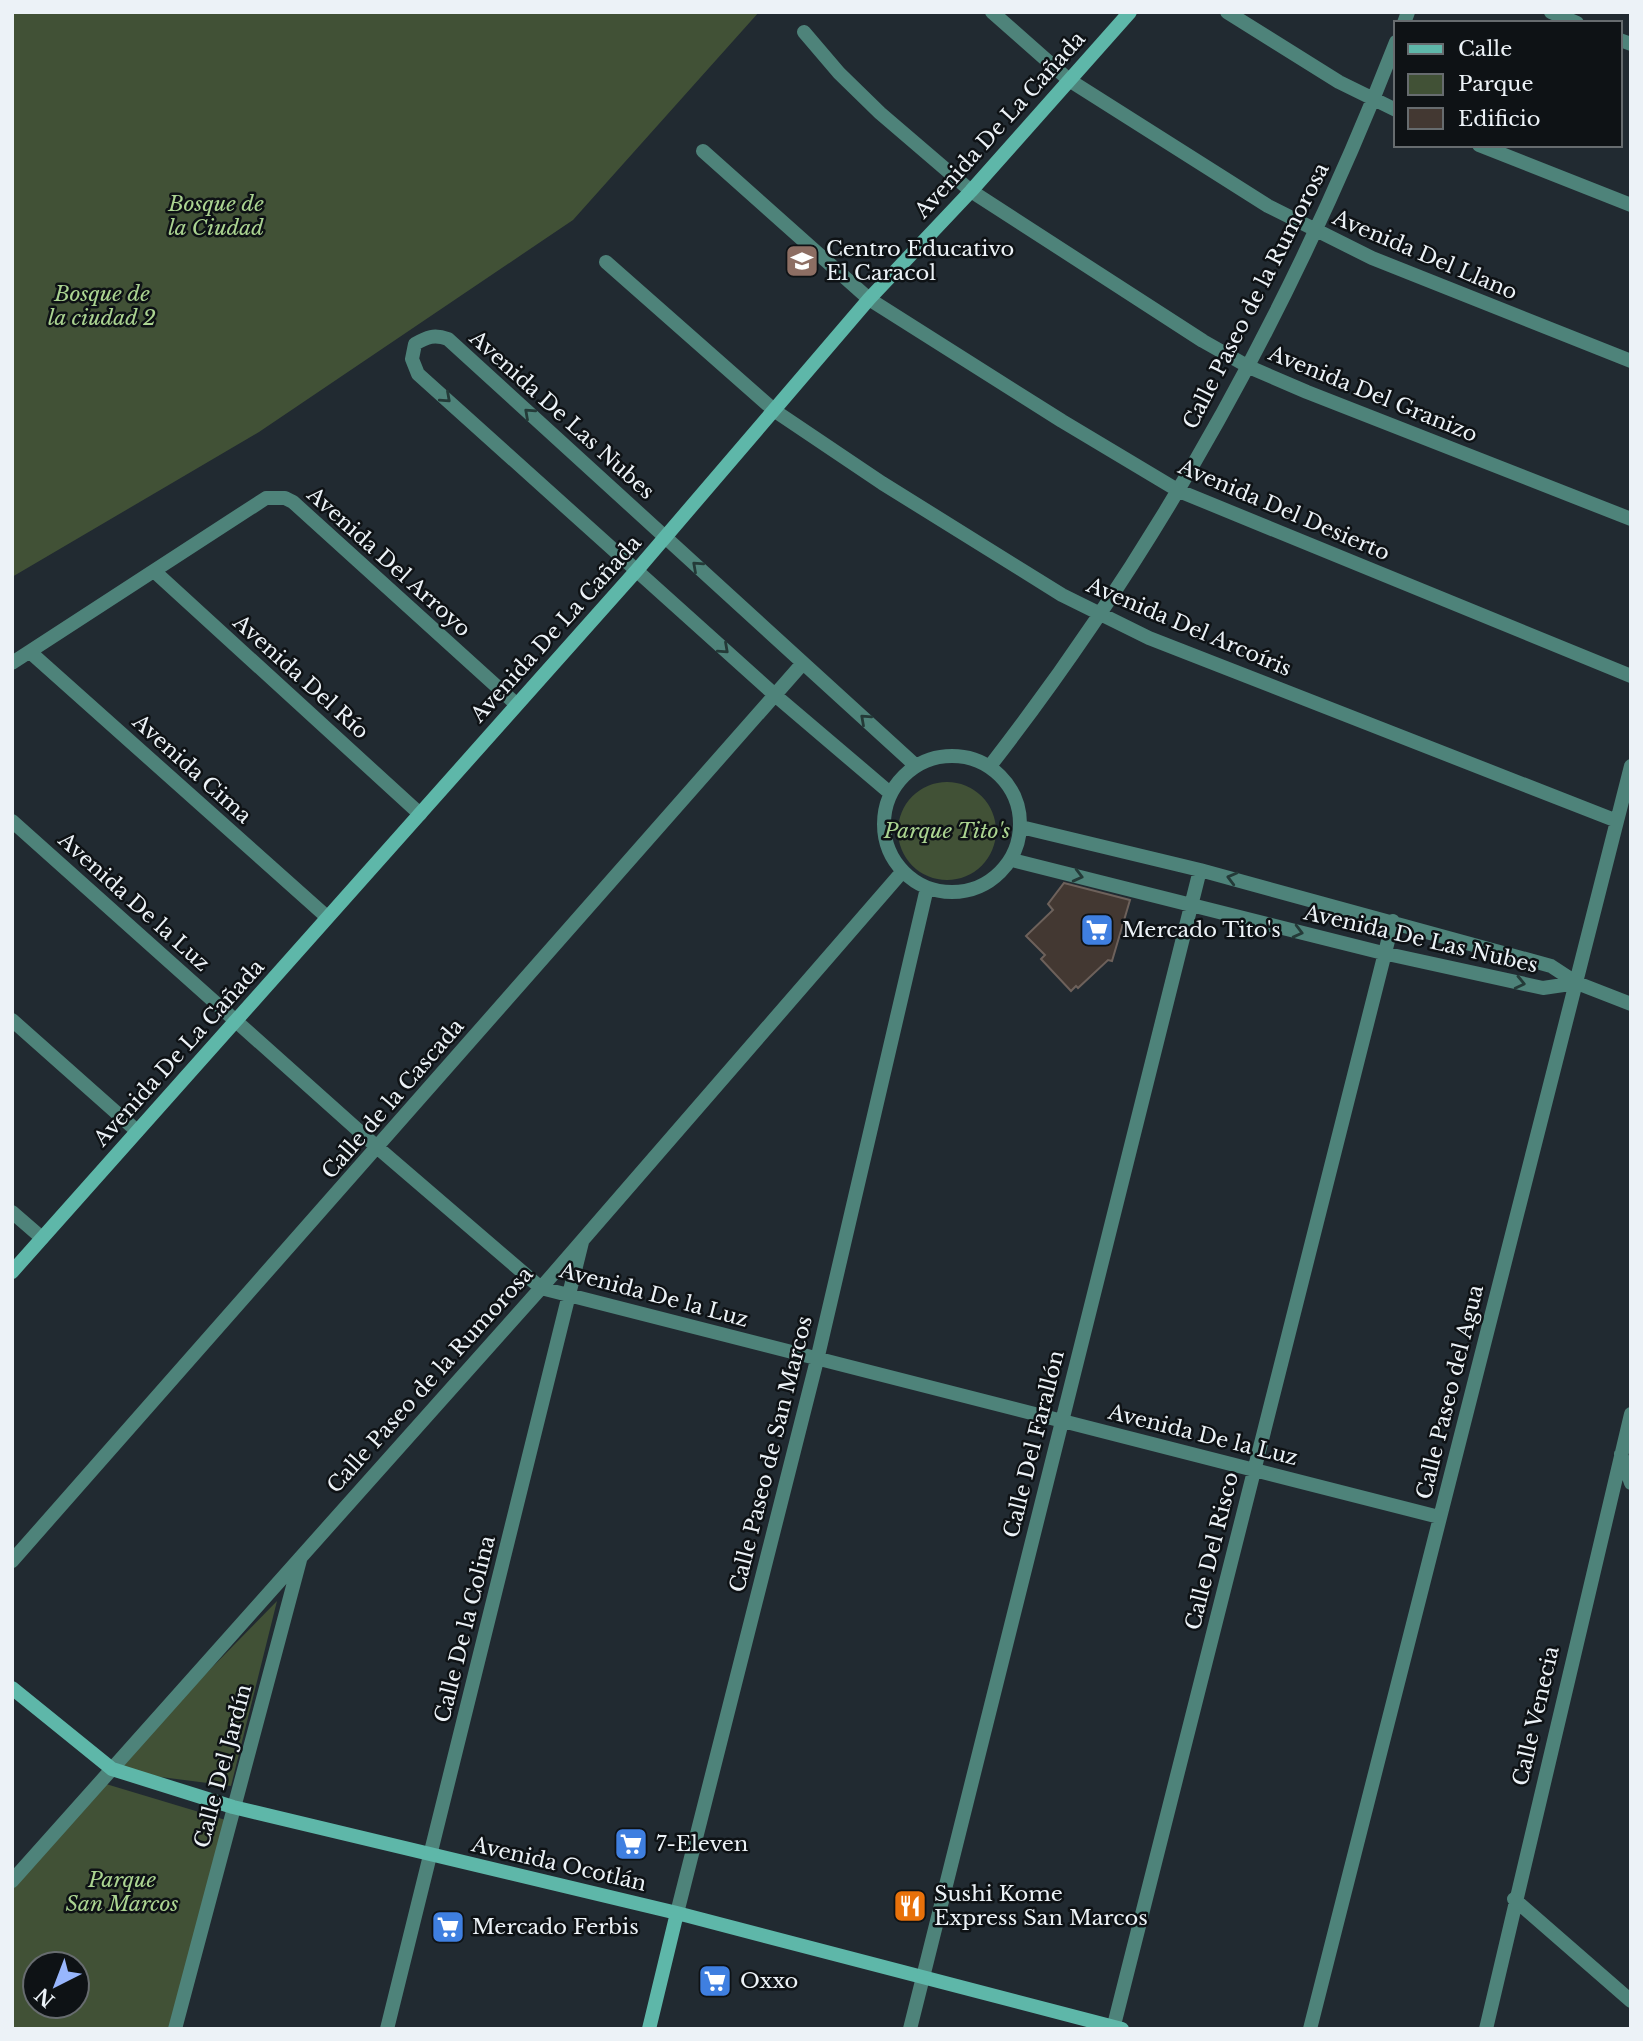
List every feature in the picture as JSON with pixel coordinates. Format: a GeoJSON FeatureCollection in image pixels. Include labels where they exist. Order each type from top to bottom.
{"type":"FeatureCollection","features":[{"type":"Feature","properties":{"kind":"main road","name":"Avenida De La Cañada"},"geometry":{"type":"LineString","coordinates":[[12,1272],[637,570],[869,299],[971,191],[1130,12]]}},
{"type":"Feature","properties":{"kind":"main road","name":"Avenida Ocotlán"},"geometry":{"type":"LineString","coordinates":[[12,1688],[112,1769],[233,1807],[677,1913],[1116,2028]]}},
{"type":"Feature","properties":{"kind":"main road","name":"Calle Paseo de San Marcos"},"geometry":{"type":"LineString","coordinates":[[649,2029],[677,1913]]}},
{"type":"Feature","properties":{"kind":"street","name":"Avenida Del Llano"},"geometry":{"type":"LineString","coordinates":[[992,12],[1069,80],[1178,151],[1316,232],[1372,258],[1631,361]]}},
{"type":"Feature","properties":{"kind":"street"},"geometry":{"type":"LineString","coordinates":[[1227,12],[1373,100],[1394,109]]}},
{"type":"Feature","properties":{"kind":"street"},"geometry":{"type":"LineString","coordinates":[[1551,12],[1572,21]]}},
{"type":"Feature","properties":{"kind":"street","name":"Avenida Del Granizo"},"geometry":{"type":"LineString","coordinates":[[804,32],[839,73],[880,113],[971,191],[1110,283],[1249,367],[1631,519]]}},
{"type":"Feature","properties":{"kind":"street","name":"Calle Paseo de la Rumorosa"},"geometry":{"type":"LineString","coordinates":[[990,766],[1049,690],[1100,615],[1179,491],[1249,367],[1316,232],[1394,46]]}},
{"type":"Feature","properties":{"kind":"street"},"geometry":{"type":"LineString","coordinates":[[1484,147],[1631,205]]}},
{"type":"Feature","properties":{"kind":"street","name":"Avenida Del Desierto"},"geometry":{"type":"LineString","coordinates":[[703,151],[869,299],[1179,491],[1631,676]]}},
{"type":"Feature","properties":{"kind":"street","name":"Avenida Del Arcoíris"},"geometry":{"type":"LineString","coordinates":[[606,262],[775,411],[939,519],[1100,615],[1243,676],[1618,821]]}},
{"type":"Feature","properties":{"kind":"street","name":"Avenida De Las Nubes"},"geometry":{"type":"LineString","coordinates":[[890,793],[776,696],[418,374],[412,359],[415,344],[426,337],[438,335],[448,339],[915,765]]}},
{"type":"Feature","properties":{"kind":"street","name":"Avenida Del Arroyo"},"geometry":{"type":"LineString","coordinates":[[12,663],[266,498],[285,498],[516,704]]}},
{"type":"Feature","properties":{"kind":"street","name":"Avenida Del Río"},"geometry":{"type":"LineString","coordinates":[[154,571],[420,814]]}},
{"type":"Feature","properties":{"kind":"street","name":"Avenida Cima"},"geometry":{"type":"LineString","coordinates":[[30,652],[327,918]]}},
{"type":"Feature","properties":{"kind":"street","name":"Calle de la Cascada"},"geometry":{"type":"LineString","coordinates":[[12,1561],[803,663]]}},
{"type":"Feature","properties":{"kind":"street"},"geometry":{"type":"LineString","coordinates":[[940,756],[966,756],[990,766],[1007,783],[1018,804],[1021,827],[1012,859],[996,878],[974,890],[950,893],[927,888],[902,872],[887,848],[883,821],[890,793],[901,778],[915,765],[940,756]]}},
{"type":"Feature","properties":{"kind":"street","name":"Calle Paseo del Agua"},"geometry":{"type":"LineString","coordinates":[[1310,2029],[1631,766]]}},
{"type":"Feature","properties":{"kind":"street","name":"Avenida De la Luz"},"geometry":{"type":"LineString","coordinates":[[12,821],[377,1148],[541,1288],[1439,1517]]}},
{"type":"Feature","properties":{"kind":"street","name":"Avenida De Las Nubes"},"geometry":{"type":"LineString","coordinates":[[1021,827],[1200,870],[1551,965],[1577,983],[1631,1004]]}},
{"type":"Feature","properties":{"kind":"street","name":"Avenida De Las Nubes"},"geometry":{"type":"LineString","coordinates":[[1012,859],[1383,953],[1542,989],[1577,983]]}},
{"type":"Feature","properties":{"kind":"street","name":"Calle Del Farallón"},"geometry":{"type":"LineString","coordinates":[[910,2029],[1200,870]]}},
{"type":"Feature","properties":{"kind":"street","name":"Calle Paseo de la Rumorosa"},"geometry":{"type":"LineString","coordinates":[[12,1881],[541,1288],[902,872]]}},
{"type":"Feature","properties":{"kind":"street","name":"Calle Paseo de San Marcos"},"geometry":{"type":"LineString","coordinates":[[677,1913],[817,1360],[927,888]]}},
{"type":"Feature","properties":{"kind":"street","name":"Calle Del Risco"},"geometry":{"type":"LineString","coordinates":[[1116,2028],[1393,921]]}},
{"type":"Feature","properties":{"kind":"street"},"geometry":{"type":"LineString","coordinates":[[12,1020],[137,1131]]}},
{"type":"Feature","properties":{"kind":"street"},"geometry":{"type":"LineString","coordinates":[[12,1212],[42,1238]]}},
{"type":"Feature","properties":{"kind":"street","name":"Calle De la Colina"},"geometry":{"type":"LineString","coordinates":[[387,2029],[583,1240]]}},
{"type":"Feature","properties":{"kind":"street","name":"Calle Venecia"},"geometry":{"type":"LineString","coordinates":[[1486,2029],[1514,1899],[1631,1414]]}},
{"type":"Feature","properties":{"kind":"street"},"geometry":{"type":"LineString","coordinates":[[1620,1453],[1631,1483]]}},
{"type":"Feature","properties":{"kind":"street","name":"Calle Del Jardín"},"geometry":{"type":"LineString","coordinates":[[175,2029],[302,1555]]}},
{"type":"Feature","properties":{"kind":"street"},"geometry":{"type":"LineString","coordinates":[[1514,1899],[1631,2001]]}},
{"type":"Feature","properties":{"kind":"green space","name":"Bosque de la Ciudad"},"geometry":{"type":"Polygon","coordinates":[[[12,12],[759,12],[573,220],[259,432],[12,577],[12,12]]]}},
{"type":"Feature","properties":{"kind":"green space","name":"Parque Tito's"},"geometry":{"type":"Polygon","coordinates":[[[947,782],[966,785],[982,796],[993,812],[996,831],[993,850],[982,866],[966,877],[947,880],[928,877],[912,866],[901,850],[898,831],[901,812],[912,796],[928,785],[947,782]]]}},
{"type":"Feature","properties":{"kind":"green space","name":"Parque San Marcos"},"geometry":{"type":"Polygon","coordinates":[[[277,1601],[231,1786],[114,1771],[106,1784],[229,1821],[171,2029],[12,2029],[12,1884],[138,1743],[277,1601]]]}},
{"type":"Feature","properties":{"kind":"building"},"geometry":{"type":"Polygon","coordinates":[[[1064,883],[1130,900],[1112,961],[1108,960],[1078,988],[1076,986],[1071,991],[1041,959],[1045,955],[1026,936],[1053,910],[1048,904],[1064,883]]]}},
{"type":"Feature","properties":{"kind":"place","name":"Centro Educativo El Caracol"},"geometry":{"type":"Point","coordinates":[802,261]}},
{"type":"Feature","properties":{"kind":"place","name":"Mercado Tito's"},"geometry":{"type":"Point","coordinates":[1097,930]}},
{"type":"Feature","properties":{"kind":"place","name":"7-Eleven"},"geometry":{"type":"Point","coordinates":[631,1844]}},
{"type":"Feature","properties":{"kind":"place","name":"Sushi Kome Express San Marcos"},"geometry":{"type":"Point","coordinates":[910,1906]}},
{"type":"Feature","properties":{"kind":"place","name":"Mercado Ferbis"},"geometry":{"type":"Point","coordinates":[448,1927]}},
{"type":"Feature","properties":{"kind":"place","name":"Oxxo"},"geometry":{"type":"Point","coordinates":[715,1981]}},
{"type":"Feature","properties":{"kind":"park label","name":"Bosque de la ciudad 2"},"geometry":{"type":"Point","coordinates":[102,306]}}]}
